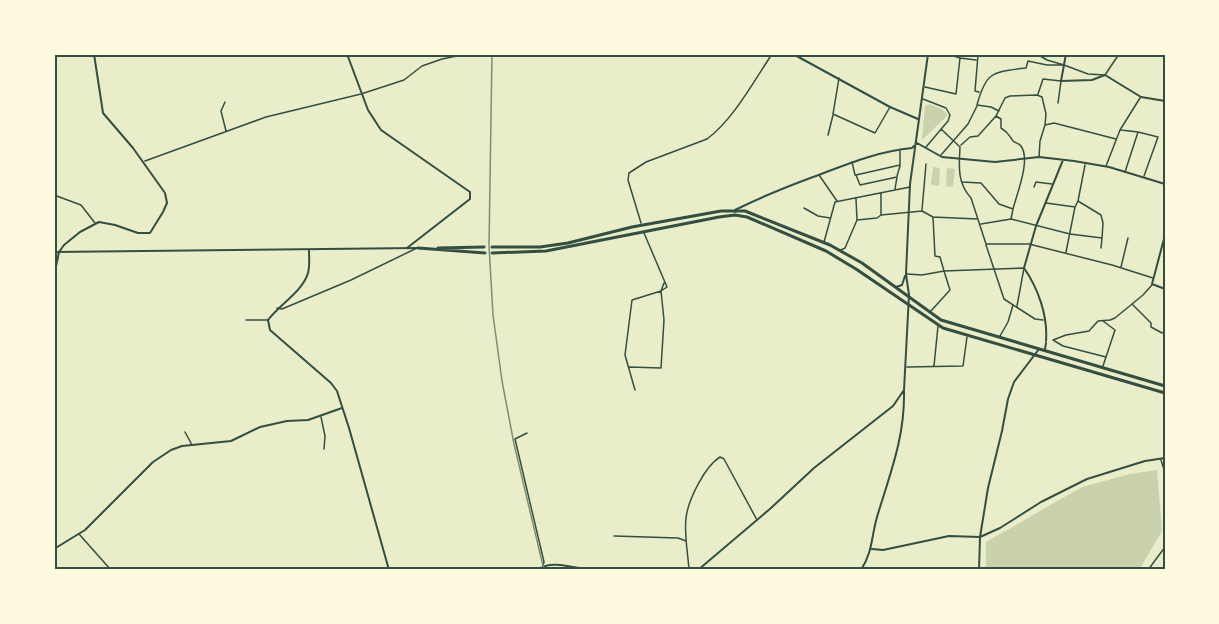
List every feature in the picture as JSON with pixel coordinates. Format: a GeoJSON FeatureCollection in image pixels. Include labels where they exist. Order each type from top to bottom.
{"type":"FeatureCollection","features":[{"type":"Feature","properties":{"kind":"main road"},"geometry":{"type":"LineString","coordinates":[[492,247],[540,247],[721,210],[745,211],[824,243],[862,263],[941,320],[1165,386]]}},
{"type":"Feature","properties":{"kind":"main road"},"geometry":{"type":"LineString","coordinates":[[492,253],[546,251],[719,217],[735,215],[747,217],[826,251],[938,324],[1165,393]]}},
{"type":"Feature","properties":{"kind":"main road"},"geometry":{"type":"LineString","coordinates":[[418,248],[484,247]]}},
{"type":"Feature","properties":{"kind":"main road"},"geometry":{"type":"LineString","coordinates":[[418,248],[485,253]]}},
{"type":"Feature","properties":{"kind":"street"},"geometry":{"type":"LineString","coordinates":[[54,276],[59,252],[80,232],[99,222],[138,233],[150,233],[167,203],[165,193],[144,162],[103,113],[94,54]]}},
{"type":"Feature","properties":{"kind":"street"},"geometry":{"type":"LineString","coordinates":[[346,54],[368,110],[381,129],[470,192],[470,199],[407,248]]}},
{"type":"Feature","properties":{"kind":"street"},"geometry":{"type":"LineString","coordinates":[[144,162],[266,117],[361,94],[404,80],[422,66],[467,54]]}},
{"type":"Feature","properties":{"kind":"street"},"geometry":{"type":"LineString","coordinates":[[641,225],[628,180],[629,173],[646,162],[707,140],[715,134],[739,104],[772,54]]}},
{"type":"Feature","properties":{"kind":"street"},"geometry":{"type":"LineString","coordinates":[[793,54],[890,107],[918,119]]}},
{"type":"Feature","properties":{"kind":"street"},"geometry":{"type":"LineString","coordinates":[[861,570],[872,549],[872,536],[901,438],[905,414],[904,390],[909,295],[906,274],[910,187],[928,54]]}},
{"type":"Feature","properties":{"kind":"street"},"geometry":{"type":"LineString","coordinates":[[947,54],[977,60]]}},
{"type":"Feature","properties":{"kind":"street"},"geometry":{"type":"LineString","coordinates":[[980,92],[975,91],[978,55],[1010,54]]}},
{"type":"Feature","properties":{"kind":"street"},"geometry":{"type":"LineString","coordinates":[[1037,54],[1047,60],[1088,74],[1105,75],[1141,97],[1165,101]]}},
{"type":"Feature","properties":{"kind":"street"},"geometry":{"type":"LineString","coordinates":[[1058,103],[1066,54]]}},
{"type":"Feature","properties":{"kind":"street"},"geometry":{"type":"LineString","coordinates":[[1037,95],[1043,79],[1092,80],[1105,75],[1119,54]]}},
{"type":"Feature","properties":{"kind":"street"},"geometry":{"type":"LineString","coordinates":[[925,87],[956,94],[960,58]]}},
{"type":"Feature","properties":{"kind":"street"},"geometry":{"type":"LineString","coordinates":[[940,156],[968,124],[977,105],[982,86],[998,71],[1026,68],[1028,61],[1047,65],[1064,65]]}},
{"type":"Feature","properties":{"kind":"street"},"geometry":{"type":"LineString","coordinates":[[828,135],[839,78]]}},
{"type":"Feature","properties":{"kind":"street"},"geometry":{"type":"LineString","coordinates":[[1039,157],[1046,107],[1042,97],[1037,95],[1005,98],[996,116],[978,136],[970,137],[960,147],[959,158],[961,182],[971,198],[1002,296],[1035,319],[1044,320]]}},
{"type":"Feature","properties":{"kind":"street"},"geometry":{"type":"LineString","coordinates":[[1106,166],[1120,130],[1141,97]]}},
{"type":"Feature","properties":{"kind":"street"},"geometry":{"type":"LineString","coordinates":[[923,99],[950,112],[950,118],[925,148]]}},
{"type":"Feature","properties":{"kind":"street"},"geometry":{"type":"LineString","coordinates":[[225,102],[221,111],[226,132]]}},
{"type":"Feature","properties":{"kind":"street"},"geometry":{"type":"LineString","coordinates":[[977,105],[999,111]]}},
{"type":"Feature","properties":{"kind":"street"},"geometry":{"type":"LineString","coordinates":[[833,114],[875,133],[890,107]]}},
{"type":"Feature","properties":{"kind":"street"},"geometry":{"type":"LineString","coordinates":[[996,116],[1001,119],[1000,128],[1011,134],[1012,140],[1021,146],[1025,159],[1025,169],[1021,176],[1011,219]]}},
{"type":"Feature","properties":{"kind":"street"},"geometry":{"type":"LineString","coordinates":[[1045,125],[1054,123],[1116,139]]}},
{"type":"Feature","properties":{"kind":"street"},"geometry":{"type":"LineString","coordinates":[[941,129],[960,147]]}},
{"type":"Feature","properties":{"kind":"street"},"geometry":{"type":"LineString","coordinates":[[1120,130],[1158,136],[1143,178]]}},
{"type":"Feature","properties":{"kind":"street"},"geometry":{"type":"LineString","coordinates":[[1125,172],[1138,132]]}},
{"type":"Feature","properties":{"kind":"street"},"geometry":{"type":"LineString","coordinates":[[917,143],[940,156],[995,162],[1039,157],[1106,166],[1165,184]]}},
{"type":"Feature","properties":{"kind":"street"},"geometry":{"type":"LineString","coordinates":[[735,215],[735,210],[770,192],[852,162],[912,148],[917,143]]}},
{"type":"Feature","properties":{"kind":"street"},"geometry":{"type":"LineString","coordinates":[[895,189],[900,165],[900,149]]}},
{"type":"Feature","properties":{"kind":"street"},"geometry":{"type":"LineString","coordinates":[[1017,306],[1029,244],[1063,160]]}},
{"type":"Feature","properties":{"kind":"street"},"geometry":{"type":"LineString","coordinates":[[852,162],[853,174],[856,175],[860,185],[897,177]]}},
{"type":"Feature","properties":{"kind":"street"},"geometry":{"type":"LineString","coordinates":[[1065,253],[1086,163]]}},
{"type":"Feature","properties":{"kind":"street"},"geometry":{"type":"LineString","coordinates":[[922,211],[926,164]]}},
{"type":"Feature","properties":{"kind":"street"},"geometry":{"type":"LineString","coordinates":[[856,175],[900,165]]}},
{"type":"Feature","properties":{"kind":"street"},"geometry":{"type":"LineString","coordinates":[[819,175],[837,202]]}},
{"type":"Feature","properties":{"kind":"street"},"geometry":{"type":"LineString","coordinates":[[961,182],[981,183],[999,204],[1013,209]]}},
{"type":"Feature","properties":{"kind":"street"},"geometry":{"type":"LineString","coordinates":[[1034,187],[1036,182],[1053,184]]}},
{"type":"Feature","properties":{"kind":"street"},"geometry":{"type":"LineString","coordinates":[[824,243],[835,202],[910,187]]}},
{"type":"Feature","properties":{"kind":"street"},"geometry":{"type":"LineString","coordinates":[[881,192],[881,215]]}},
{"type":"Feature","properties":{"kind":"street"},"geometry":{"type":"LineString","coordinates":[[54,195],[81,205],[95,224]]}},
{"type":"Feature","properties":{"kind":"street"},"geometry":{"type":"LineString","coordinates":[[840,251],[845,248],[856,220],[856,198]]}},
{"type":"Feature","properties":{"kind":"street"},"geometry":{"type":"LineString","coordinates":[[1078,201],[1101,214],[1103,223],[1101,248]]}},
{"type":"Feature","properties":{"kind":"street"},"geometry":{"type":"LineString","coordinates":[[1045,202],[1075,207]]}},
{"type":"Feature","properties":{"kind":"street"},"geometry":{"type":"LineString","coordinates":[[804,208],[819,216],[830,218]]}},
{"type":"Feature","properties":{"kind":"street"},"geometry":{"type":"LineString","coordinates":[[856,220],[922,211],[933,215],[935,256],[940,257],[950,290],[929,312]]}},
{"type":"Feature","properties":{"kind":"street"},"geometry":{"type":"LineString","coordinates":[[933,218],[978,219]]}},
{"type":"Feature","properties":{"kind":"street"},"geometry":{"type":"LineString","coordinates":[[980,224],[1011,219],[1070,234],[1102,238]]}},
{"type":"Feature","properties":{"kind":"street"},"geometry":{"type":"LineString","coordinates":[[635,390],[626,355],[632,300],[667,287],[644,232]]}},
{"type":"Feature","properties":{"kind":"street"},"geometry":{"type":"LineString","coordinates":[[1046,341],[1066,334],[1089,331],[1098,321],[1115,318],[1132,304],[1152,284],[1165,235]]}},
{"type":"Feature","properties":{"kind":"street"},"geometry":{"type":"LineString","coordinates":[[1121,268],[1128,238]]}},
{"type":"Feature","properties":{"kind":"street"},"geometry":{"type":"LineString","coordinates":[[986,244],[1029,244],[1154,278]]}},
{"type":"Feature","properties":{"kind":"street"},"geometry":{"type":"LineString","coordinates":[[54,252],[418,248]]}},
{"type":"Feature","properties":{"kind":"street"},"geometry":{"type":"LineString","coordinates":[[277,308],[282,309],[351,280],[418,248]]}},
{"type":"Feature","properties":{"kind":"street"},"geometry":{"type":"LineString","coordinates":[[309,250],[308,273],[304,283],[277,308],[268,320],[270,330],[331,382],[337,391],[350,428],[389,570]]}},
{"type":"Feature","properties":{"kind":"street"},"geometry":{"type":"LineString","coordinates":[[906,274],[1024,268]]}},
{"type":"Feature","properties":{"kind":"street"},"geometry":{"type":"LineString","coordinates":[[1024,268],[1032,280],[1044,320],[1045,349]]}},
{"type":"Feature","properties":{"kind":"street"},"geometry":{"type":"LineString","coordinates":[[896,286],[902,285],[906,274]]}},
{"type":"Feature","properties":{"kind":"street"},"geometry":{"type":"LineString","coordinates":[[1152,284],[1165,289]]}},
{"type":"Feature","properties":{"kind":"street"},"geometry":{"type":"LineString","coordinates":[[628,367],[661,368],[664,320],[661,291]]}},
{"type":"Feature","properties":{"kind":"street"},"geometry":{"type":"LineString","coordinates":[[999,337],[1005,330],[1013,304]]}},
{"type":"Feature","properties":{"kind":"street"},"geometry":{"type":"LineString","coordinates":[[1132,304],[1151,323],[1150,327],[1162,333],[1165,331]]}},
{"type":"Feature","properties":{"kind":"street"},"geometry":{"type":"LineString","coordinates":[[246,320],[268,320]]}},
{"type":"Feature","properties":{"kind":"street"},"geometry":{"type":"LineString","coordinates":[[1103,321],[1115,330],[1103,368]]}},
{"type":"Feature","properties":{"kind":"street"},"geometry":{"type":"LineString","coordinates":[[934,367],[938,324]]}},
{"type":"Feature","properties":{"kind":"street"},"geometry":{"type":"LineString","coordinates":[[906,367],[963,366],[967,334]]}},
{"type":"Feature","properties":{"kind":"street"},"geometry":{"type":"LineString","coordinates":[[1053,340],[1064,346],[1106,357]]}},
{"type":"Feature","properties":{"kind":"street"},"geometry":{"type":"LineString","coordinates":[[979,570],[980,537],[988,488],[1008,399],[1014,382],[1040,348]]}},
{"type":"Feature","properties":{"kind":"street"},"geometry":{"type":"LineString","coordinates":[[698,570],[814,468],[893,406],[904,390]]}},
{"type":"Feature","properties":{"kind":"street"},"geometry":{"type":"LineString","coordinates":[[54,549],[97,520],[153,462],[171,450],[182,446],[231,441],[260,427],[321,416],[342,408]]}},
{"type":"Feature","properties":{"kind":"street"},"geometry":{"type":"LineString","coordinates":[[321,416],[325,436],[324,449]]}},
{"type":"Feature","properties":{"kind":"street"},"geometry":{"type":"LineString","coordinates":[[185,432],[193,446]]}},
{"type":"Feature","properties":{"kind":"street"},"geometry":{"type":"LineString","coordinates":[[527,434],[515,439],[544,562],[543,566]]}},
{"type":"Feature","properties":{"kind":"street"},"geometry":{"type":"LineString","coordinates":[[689,570],[686,518],[694,492],[713,462],[720,458],[724,459],[757,520]]}},
{"type":"Feature","properties":{"kind":"street"},"geometry":{"type":"LineString","coordinates":[[872,549],[883,550],[949,536],[980,537],[1087,479],[1146,461],[1165,458]]}},
{"type":"Feature","properties":{"kind":"street"},"geometry":{"type":"LineString","coordinates":[[1161,460],[1165,473]]}},
{"type":"Feature","properties":{"kind":"street"},"geometry":{"type":"LineString","coordinates":[[79,534],[111,570]]}},
{"type":"Feature","properties":{"kind":"street"},"geometry":{"type":"LineString","coordinates":[[614,536],[678,538],[687,541]]}},
{"type":"Feature","properties":{"kind":"street"},"geometry":{"type":"LineString","coordinates":[[1148,570],[1165,547]]}},
{"type":"Feature","properties":{"kind":"street"},"geometry":{"type":"LineString","coordinates":[[538,570],[550,565],[590,570]]}},
{"type":"Feature","properties":{"kind":"green space"},"geometry":{"type":"Polygon","coordinates":[[[929,104],[942,109],[948,115],[922,140],[925,106],[929,104]]]}},
{"type":"Feature","properties":{"kind":"green space"},"geometry":{"type":"Polygon","coordinates":[[[933,167],[940,168],[939,186],[931,185],[933,167]]]}},
{"type":"Feature","properties":{"kind":"green space"},"geometry":{"type":"Polygon","coordinates":[[[947,168],[955,169],[953,187],[946,186],[947,168]]]}},
{"type":"Feature","properties":{"kind":"green space"},"geometry":{"type":"Polygon","coordinates":[[[1157,470],[1162,531],[1139,570],[986,570],[986,542],[1082,487],[1130,474],[1157,470]]]}},
{"type":"Feature","properties":{"kind":"railway"},"geometry":{"type":"LineString","coordinates":[[492,54],[489,246],[493,315],[514,444],[544,570]]}}]}
